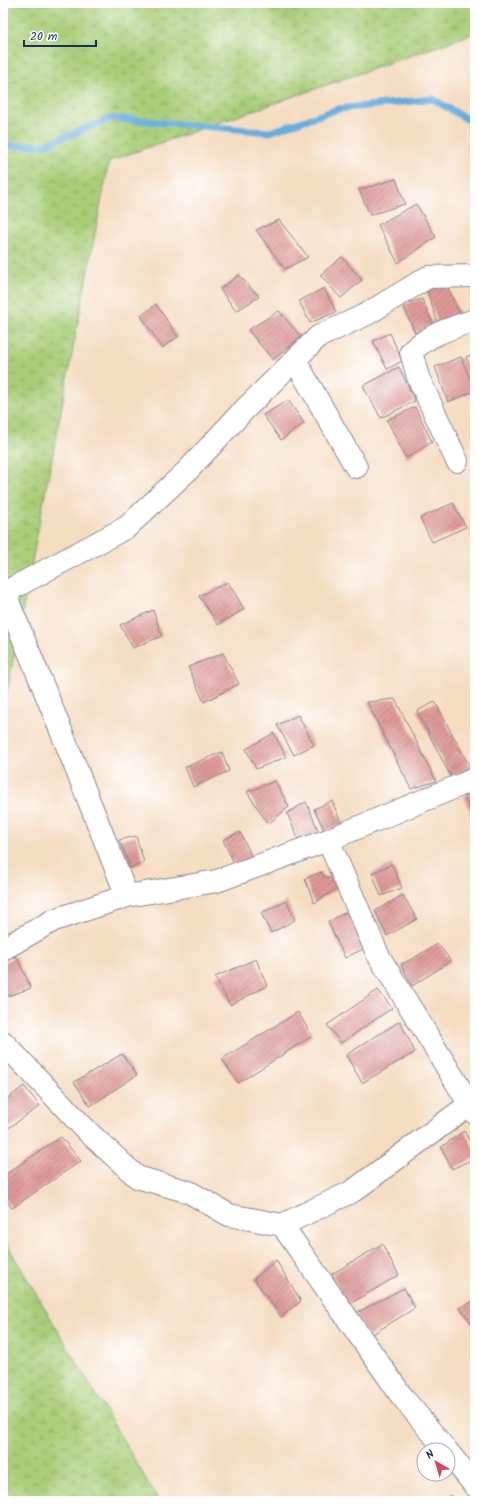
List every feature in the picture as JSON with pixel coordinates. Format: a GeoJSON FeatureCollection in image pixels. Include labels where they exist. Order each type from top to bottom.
{"type":"FeatureCollection","features":[{"type":"Feature","properties":{"kind":"street"},"geometry":{"type":"LineString","coordinates":[[127,896],[84,791],[50,699],[9,604],[8,595],[12,588],[127,527],[190,469],[242,412],[318,337],[367,314],[428,277],[475,276]]}},
{"type":"Feature","properties":{"kind":"street"},"geometry":{"type":"LineString","coordinates":[[457,461],[418,377],[411,352],[422,341],[433,335],[475,320]]}},
{"type":"Feature","properties":{"kind":"street"},"geometry":{"type":"LineString","coordinates":[[294,360],[356,467]]}},
{"type":"Feature","properties":{"kind":"street"},"geometry":{"type":"LineString","coordinates":[[3,949],[54,920],[127,896],[217,881],[328,840],[475,779]]}},
{"type":"Feature","properties":{"kind":"street"},"geometry":{"type":"LineString","coordinates":[[3,1042],[88,1132],[137,1177],[189,1192],[229,1215],[282,1225],[353,1191],[473,1109],[378,955],[328,840]]}},
{"type":"Feature","properties":{"kind":"street"},"geometry":{"type":"LineString","coordinates":[[282,1225],[401,1395],[440,1442]]}},
{"type":"Feature","properties":{"kind":"street"},"geometry":{"type":"LineString","coordinates":[[456,1462],[475,1486]]}},
{"type":"Feature","properties":{"kind":"green space"},"geometry":{"type":"Polygon","coordinates":[[[3,3],[475,3],[475,33],[109,161],[3,712],[3,3]]]}},
{"type":"Feature","properties":{"kind":"green space"},"geometry":{"type":"Polygon","coordinates":[[[3,1238],[159,1501],[3,1501],[3,1238]]]}},
{"type":"Feature","properties":{"kind":"building"},"geometry":{"type":"Polygon","coordinates":[[[396,179],[405,204],[370,215],[359,190],[396,179]]]}},
{"type":"Feature","properties":{"kind":"building"},"geometry":{"type":"Polygon","coordinates":[[[416,204],[436,237],[398,263],[378,225],[416,204]]]}},
{"type":"Feature","properties":{"kind":"building"},"geometry":{"type":"Polygon","coordinates":[[[279,220],[308,257],[285,269],[256,230],[279,220]]]}},
{"type":"Feature","properties":{"kind":"building"},"geometry":{"type":"Polygon","coordinates":[[[342,257],[362,280],[341,298],[320,275],[342,257]]]}},
{"type":"Feature","properties":{"kind":"building"},"geometry":{"type":"Polygon","coordinates":[[[239,275],[259,297],[236,311],[220,289],[239,275]]]}},
{"type":"Feature","properties":{"kind":"building"},"geometry":{"type":"Polygon","coordinates":[[[445,281],[463,321],[440,329],[425,286],[445,281]]]}},
{"type":"Feature","properties":{"kind":"building"},"geometry":{"type":"Polygon","coordinates":[[[324,288],[336,312],[310,323],[299,301],[324,288]]]}},
{"type":"Feature","properties":{"kind":"building"},"geometry":{"type":"Polygon","coordinates":[[[422,299],[433,324],[415,333],[403,305],[422,299]]]}},
{"type":"Feature","properties":{"kind":"building"},"geometry":{"type":"Polygon","coordinates":[[[156,304],[178,337],[162,348],[141,316],[156,304]]]}},
{"type":"Feature","properties":{"kind":"building"},"geometry":{"type":"Polygon","coordinates":[[[279,311],[301,337],[273,360],[248,330],[279,311]]]}},
{"type":"Feature","properties":{"kind":"building"},"geometry":{"type":"Polygon","coordinates":[[[390,333],[402,361],[387,369],[373,341],[390,333]]]}},
{"type":"Feature","properties":{"kind":"building"},"geometry":{"type":"Polygon","coordinates":[[[475,353],[475,380],[466,357],[475,353]]]}},
{"type":"Feature","properties":{"kind":"building"},"geometry":{"type":"Polygon","coordinates":[[[461,357],[475,391],[448,402],[435,367],[461,357]]]}},
{"type":"Feature","properties":{"kind":"building"},"geometry":{"type":"Polygon","coordinates":[[[399,367],[415,401],[381,418],[363,386],[399,367]]]}},
{"type":"Feature","properties":{"kind":"building"},"geometry":{"type":"Polygon","coordinates":[[[288,400],[304,423],[281,440],[263,415],[288,400]]]}},
{"type":"Feature","properties":{"kind":"building"},"geometry":{"type":"Polygon","coordinates":[[[415,407],[432,442],[406,458],[387,420],[415,407]]]}},
{"type":"Feature","properties":{"kind":"building"},"geometry":{"type":"Polygon","coordinates":[[[453,503],[466,527],[432,542],[420,518],[453,503]]]}},
{"type":"Feature","properties":{"kind":"building"},"geometry":{"type":"Polygon","coordinates":[[[228,582],[244,609],[218,625],[199,596],[228,582]]]}},
{"type":"Feature","properties":{"kind":"building"},"geometry":{"type":"Polygon","coordinates":[[[153,610],[162,636],[133,648],[120,625],[153,610]]]}},
{"type":"Feature","properties":{"kind":"building"},"geometry":{"type":"Polygon","coordinates":[[[223,653],[239,684],[204,702],[188,667],[223,653]]]}},
{"type":"Feature","properties":{"kind":"building"},"geometry":{"type":"Polygon","coordinates":[[[395,699],[436,781],[411,789],[367,702],[395,699]]]}},
{"type":"Feature","properties":{"kind":"building"},"geometry":{"type":"Polygon","coordinates":[[[435,702],[470,767],[451,777],[417,711],[435,702]]]}},
{"type":"Feature","properties":{"kind":"building"},"geometry":{"type":"Polygon","coordinates":[[[298,715],[314,745],[294,755],[277,725],[298,715]]]}},
{"type":"Feature","properties":{"kind":"building"},"geometry":{"type":"Polygon","coordinates":[[[274,733],[286,757],[256,769],[246,749],[274,733]]]}},
{"type":"Feature","properties":{"kind":"building"},"geometry":{"type":"Polygon","coordinates":[[[222,752],[229,771],[193,787],[185,767],[222,752]]]}},
{"type":"Feature","properties":{"kind":"building"},"geometry":{"type":"Polygon","coordinates":[[[275,781],[289,807],[268,824],[247,792],[275,781]]]}},
{"type":"Feature","properties":{"kind":"building"},"geometry":{"type":"Polygon","coordinates":[[[475,791],[475,821],[464,797],[475,791]]]}},
{"type":"Feature","properties":{"kind":"building"},"geometry":{"type":"Polygon","coordinates":[[[332,801],[342,825],[325,831],[314,809],[332,801]]]}},
{"type":"Feature","properties":{"kind":"building"},"geometry":{"type":"Polygon","coordinates":[[[306,802],[319,832],[300,843],[287,813],[306,802]]]}},
{"type":"Feature","properties":{"kind":"building"},"geometry":{"type":"Polygon","coordinates":[[[240,832],[254,861],[236,867],[223,840],[240,832]]]}},
{"type":"Feature","properties":{"kind":"building"},"geometry":{"type":"Polygon","coordinates":[[[136,836],[144,862],[131,868],[119,840],[136,836]]]}},
{"type":"Feature","properties":{"kind":"building"},"geometry":{"type":"Polygon","coordinates":[[[392,864],[402,888],[381,896],[372,873],[392,864]]]}},
{"type":"Feature","properties":{"kind":"building"},"geometry":{"type":"Polygon","coordinates":[[[321,872],[324,877],[337,877],[342,886],[314,903],[305,879],[321,872]]]}},
{"type":"Feature","properties":{"kind":"building"},"geometry":{"type":"Polygon","coordinates":[[[403,895],[417,919],[387,936],[375,911],[403,895]]]}},
{"type":"Feature","properties":{"kind":"building"},"geometry":{"type":"Polygon","coordinates":[[[287,901],[295,920],[271,933],[261,913],[287,901]]]}},
{"type":"Feature","properties":{"kind":"building"},"geometry":{"type":"Polygon","coordinates":[[[350,910],[367,947],[345,958],[328,922],[350,910]]]}},
{"type":"Feature","properties":{"kind":"building"},"geometry":{"type":"Polygon","coordinates":[[[438,944],[451,961],[412,986],[401,965],[438,944]]]}},
{"type":"Feature","properties":{"kind":"building"},"geometry":{"type":"Polygon","coordinates":[[[16,956],[31,988],[3,998],[3,963],[16,956]]]}},
{"type":"Feature","properties":{"kind":"building"},"geometry":{"type":"Polygon","coordinates":[[[256,959],[267,986],[230,1005],[215,977],[256,959]]]}},
{"type":"Feature","properties":{"kind":"building"},"geometry":{"type":"Polygon","coordinates":[[[378,990],[392,1008],[341,1043],[327,1025],[378,990]]]}},
{"type":"Feature","properties":{"kind":"building"},"geometry":{"type":"Polygon","coordinates":[[[298,1012],[312,1036],[238,1083],[222,1059],[298,1012]]]}},
{"type":"Feature","properties":{"kind":"building"},"geometry":{"type":"Polygon","coordinates":[[[400,1021],[415,1052],[362,1083],[346,1055],[400,1021]]]}},
{"type":"Feature","properties":{"kind":"building"},"geometry":{"type":"Polygon","coordinates":[[[122,1054],[137,1075],[90,1106],[74,1082],[122,1054]]]}},
{"type":"Feature","properties":{"kind":"building"},"geometry":{"type":"Polygon","coordinates":[[[24,1086],[40,1106],[3,1132],[3,1102],[24,1086]]]}},
{"type":"Feature","properties":{"kind":"building"},"geometry":{"type":"Polygon","coordinates":[[[464,1131],[475,1150],[475,1158],[452,1169],[441,1147],[464,1131]]]}},
{"type":"Feature","properties":{"kind":"building"},"geometry":{"type":"Polygon","coordinates":[[[61,1137],[81,1161],[12,1208],[3,1195],[3,1176],[61,1137]]]}},
{"type":"Feature","properties":{"kind":"building"},"geometry":{"type":"Polygon","coordinates":[[[382,1244],[399,1275],[348,1305],[332,1274],[382,1244]]]}},
{"type":"Feature","properties":{"kind":"building"},"geometry":{"type":"Polygon","coordinates":[[[276,1260],[301,1301],[281,1317],[254,1279],[276,1260]]]}},
{"type":"Feature","properties":{"kind":"building"},"geometry":{"type":"Polygon","coordinates":[[[404,1288],[415,1308],[368,1337],[356,1313],[404,1288]]]}},
{"type":"Feature","properties":{"kind":"building"},"geometry":{"type":"Polygon","coordinates":[[[475,1300],[475,1328],[460,1308],[475,1300]]]}},
{"type":"Feature","properties":{"kind":"building"},"geometry":{"type":"Polygon","coordinates":[[[451,1495],[455,1501],[440,1501],[451,1495]]]}},
{"type":"Feature","properties":{"kind":"waterway"},"geometry":{"type":"LineString","coordinates":[[3,146],[45,145],[111,118],[270,132],[338,109],[433,99],[475,124]]}}]}
